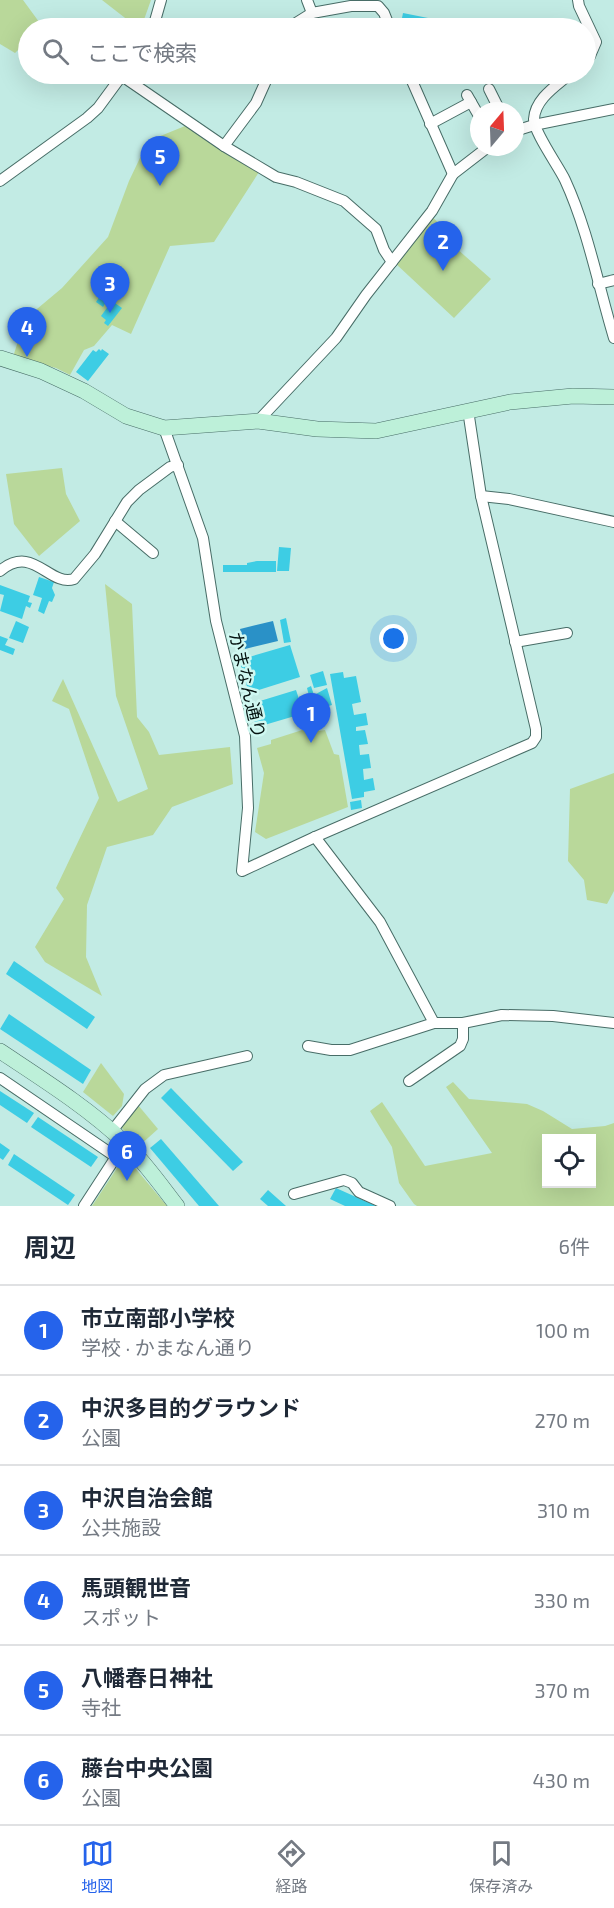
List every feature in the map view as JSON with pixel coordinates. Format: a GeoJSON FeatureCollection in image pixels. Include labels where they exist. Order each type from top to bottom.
{"type":"FeatureCollection","features":[{"type":"Feature","properties":{"kind":"street"},"geometry":{"type":"LineString","coordinates":[[156,18],[161,0]]}},
{"type":"Feature","properties":{"kind":"street"},"geometry":{"type":"LineString","coordinates":[[307,0],[312,13]]}},
{"type":"Feature","properties":{"kind":"street"},"geometry":{"type":"LineString","coordinates":[[578,0],[585,18]]}},
{"type":"Feature","properties":{"kind":"street"},"geometry":{"type":"LineString","coordinates":[[304,18],[312,13],[351,6],[378,6],[386,18]]}},
{"type":"Feature","properties":{"kind":"street"},"geometry":{"type":"LineString","coordinates":[[0,181],[87,118],[98,108],[115,84]]}},
{"type":"Feature","properties":{"kind":"street"},"geometry":{"type":"LineString","coordinates":[[135,84],[224,146],[276,177],[296,182],[344,201],[376,229],[384,250],[392,262]]}},
{"type":"Feature","properties":{"kind":"street"},"geometry":{"type":"LineString","coordinates":[[224,146],[256,103],[265,84]]}},
{"type":"Feature","properties":{"kind":"street"},"geometry":{"type":"LineString","coordinates":[[417,84],[430,124],[453,174]]}},
{"type":"Feature","properties":{"kind":"street"},"geometry":{"type":"LineString","coordinates":[[558,84],[537,106],[534,125],[565,180],[588,243],[614,338]]}},
{"type":"Feature","properties":{"kind":"street"},"geometry":{"type":"LineString","coordinates":[[489,89],[496,102]]}},
{"type":"Feature","properties":{"kind":"street"},"geometry":{"type":"LineString","coordinates":[[430,124],[469,98],[471,102]]}},
{"type":"Feature","properties":{"kind":"street"},"geometry":{"type":"LineString","coordinates":[[524,128],[614,109]]}},
{"type":"Feature","properties":{"kind":"street"},"geometry":{"type":"LineString","coordinates":[[258,421],[336,338],[432,211],[453,174],[476,156]]}},
{"type":"Feature","properties":{"kind":"street"},"geometry":{"type":"LineString","coordinates":[[598,284],[614,280]]}},
{"type":"Feature","properties":{"kind":"street"},"geometry":{"type":"LineString","coordinates":[[0,358],[41,371],[84,391],[126,416],[164,428],[258,421],[317,429],[376,431],[510,402],[554,397],[614,397]]}},
{"type":"Feature","properties":{"kind":"street"},"geometry":{"type":"LineString","coordinates":[[434,1023],[380,922],[315,837],[532,743],[536,737],[482,496],[468,410]]}},
{"type":"Feature","properties":{"kind":"street","name":"かまなん通り"},"geometry":{"type":"LineString","coordinates":[[164,428],[203,538],[216,621],[245,736],[248,808],[242,871],[315,837]]}},
{"type":"Feature","properties":{"kind":"street"},"geometry":{"type":"LineString","coordinates":[[0,571],[8,564],[28,561],[65,580],[74,579],[95,554],[127,502],[170,467],[178,465]]}},
{"type":"Feature","properties":{"kind":"street"},"geometry":{"type":"LineString","coordinates":[[482,496],[519,501],[614,522]]}},
{"type":"Feature","properties":{"kind":"street"},"geometry":{"type":"LineString","coordinates":[[115,521],[153,553]]}},
{"type":"Feature","properties":{"kind":"street"},"geometry":{"type":"LineString","coordinates":[[515,642],[567,633]]}},
{"type":"Feature","properties":{"kind":"street"},"geometry":{"type":"LineString","coordinates":[[308,1046],[331,1050],[350,1050],[434,1023],[463,1023],[502,1016],[553,1016],[614,1023]]}},
{"type":"Feature","properties":{"kind":"street"},"geometry":{"type":"LineString","coordinates":[[409,1081],[460,1046],[463,1039],[463,1023]]}},
{"type":"Feature","properties":{"kind":"street"},"geometry":{"type":"LineString","coordinates":[[0,1051],[112,1131],[125,1143],[177,1206]]}},
{"type":"Feature","properties":{"kind":"street"},"geometry":{"type":"LineString","coordinates":[[112,1131],[146,1089],[164,1075],[247,1056]]}},
{"type":"Feature","properties":{"kind":"street"},"geometry":{"type":"LineString","coordinates":[[0,1078],[116,1157]]}},
{"type":"Feature","properties":{"kind":"street"},"geometry":{"type":"LineString","coordinates":[[84,1206],[125,1143]]}},
{"type":"Feature","properties":{"kind":"street"},"geometry":{"type":"LineString","coordinates":[[294,1194],[336,1180],[344,1180],[352,1183],[359,1192],[390,1206]]}},
{"type":"Feature","properties":{"kind":"green space"},"geometry":{"type":"Polygon","coordinates":[[[0,0],[23,0],[36,18],[18,18],[18,50],[15,53],[0,44],[0,0]]]}},
{"type":"Feature","properties":{"kind":"green space"},"geometry":{"type":"Polygon","coordinates":[[[102,0],[151,0],[145,18],[125,18],[102,0]]]}},
{"type":"Feature","properties":{"kind":"green space"},"geometry":{"type":"Polygon","coordinates":[[[185,126],[259,172],[214,242],[170,246],[131,334],[112,325],[94,346],[84,350],[70,375],[56,368],[13,357],[25,319],[62,288],[108,237],[129,181],[148,141],[185,126]]]}},
{"type":"Feature","properties":{"kind":"green space"},"geometry":{"type":"Polygon","coordinates":[[[431,216],[451,234],[447,240],[491,279],[454,318],[395,263],[431,216]]]}},
{"type":"Feature","properties":{"kind":"green space"},"geometry":{"type":"Polygon","coordinates":[[[62,468],[66,494],[80,521],[39,556],[14,524],[6,474],[62,468]]]}},
{"type":"Feature","properties":{"kind":"green space"},"geometry":{"type":"Polygon","coordinates":[[[105,584],[132,604],[137,717],[149,732],[159,755],[230,747],[233,784],[172,807],[153,835],[107,847],[87,905],[86,957],[102,996],[45,962],[35,947],[64,899],[56,888],[99,798],[69,709],[52,701],[63,679],[118,802],[148,789],[116,696],[105,584]]]}},
{"type":"Feature","properties":{"kind":"green space"},"geometry":{"type":"Polygon","coordinates":[[[318,725],[319,731],[325,730],[334,754],[339,755],[348,807],[266,839],[255,832],[264,773],[257,748],[271,744],[271,740],[318,725]]]}},
{"type":"Feature","properties":{"kind":"green space"},"geometry":{"type":"Polygon","coordinates":[[[614,773],[614,891],[607,904],[587,900],[584,880],[568,861],[570,789],[614,773]]]}},
{"type":"Feature","properties":{"kind":"green space"},"geometry":{"type":"Polygon","coordinates":[[[101,1063],[124,1094],[122,1106],[113,1116],[83,1092],[101,1063]]]}},
{"type":"Feature","properties":{"kind":"green space"},"geometry":{"type":"Polygon","coordinates":[[[453,1082],[469,1099],[527,1104],[572,1129],[614,1123],[614,1206],[417,1206],[399,1183],[392,1147],[370,1111],[382,1102],[425,1166],[492,1153],[446,1087],[453,1082]]]}},
{"type":"Feature","properties":{"kind":"green space"},"geometry":{"type":"Polygon","coordinates":[[[138,1105],[158,1129],[139,1146],[121,1127],[138,1105]]]}},
{"type":"Feature","properties":{"kind":"green space"},"geometry":{"type":"Polygon","coordinates":[[[125,1156],[167,1206],[92,1206],[125,1156]]]}},
{"type":"Feature","properties":{"kind":"water"},"geometry":{"type":"Polygon","coordinates":[[[273,621],[278,641],[245,649],[240,629],[273,621]]]}},
{"type":"Feature","properties":{"kind":"building"},"geometry":{"type":"Polygon","coordinates":[[[403,13],[428,18],[402,18],[403,13]]]}},
{"type":"Feature","properties":{"kind":"building"},"geometry":{"type":"Polygon","coordinates":[[[102,293],[109,297],[103,307],[96,302],[102,293]]]}},
{"type":"Feature","properties":{"kind":"building"},"geometry":{"type":"Polygon","coordinates":[[[112,301],[122,308],[108,326],[104,323],[106,320],[101,316],[112,301]]]}},
{"type":"Feature","properties":{"kind":"building"},"geometry":{"type":"Polygon","coordinates":[[[99,349],[109,354],[88,381],[76,372],[93,350],[96,352],[99,349]]]}},
{"type":"Feature","properties":{"kind":"building"},"geometry":{"type":"Polygon","coordinates":[[[279,547],[291,548],[289,571],[277,571],[279,547]]]}},
{"type":"Feature","properties":{"kind":"building"},"geometry":{"type":"Polygon","coordinates":[[[276,561],[276,572],[223,572],[223,565],[247,565],[247,563],[276,561]]]}},
{"type":"Feature","properties":{"kind":"building"},"geometry":{"type":"Polygon","coordinates":[[[39,577],[54,582],[52,588],[55,595],[52,602],[49,601],[44,614],[38,611],[42,598],[33,595],[39,577]]]}},
{"type":"Feature","properties":{"kind":"building"},"geometry":{"type":"Polygon","coordinates":[[[0,585],[30,596],[28,602],[32,603],[30,608],[26,606],[22,619],[0,611],[4,595],[0,594],[0,585]]]}},
{"type":"Feature","properties":{"kind":"building"},"geometry":{"type":"Polygon","coordinates":[[[286,618],[291,642],[284,643],[280,620],[286,618]]]}},
{"type":"Feature","properties":{"kind":"building"},"geometry":{"type":"Polygon","coordinates":[[[16,621],[29,627],[23,643],[9,638],[16,621]]]}},
{"type":"Feature","properties":{"kind":"building"},"geometry":{"type":"Polygon","coordinates":[[[0,636],[8,639],[5,645],[15,649],[13,655],[0,650],[0,636]]]}},
{"type":"Feature","properties":{"kind":"building"},"geometry":{"type":"Polygon","coordinates":[[[290,645],[300,677],[249,693],[239,660],[290,645]]]}},
{"type":"Feature","properties":{"kind":"building"},"geometry":{"type":"Polygon","coordinates":[[[323,671],[327,685],[314,688],[310,675],[323,671]]]}},
{"type":"Feature","properties":{"kind":"building"},"geometry":{"type":"Polygon","coordinates":[[[343,672],[344,678],[356,676],[361,702],[352,704],[354,715],[366,713],[368,725],[356,727],[356,731],[365,730],[368,744],[359,745],[360,755],[369,754],[371,768],[363,769],[364,780],[373,778],[375,790],[364,792],[364,797],[352,799],[330,674],[343,672]]]}},
{"type":"Feature","properties":{"kind":"building"},"geometry":{"type":"Polygon","coordinates":[[[311,686],[314,695],[327,688],[332,705],[261,726],[260,723],[255,724],[252,708],[261,706],[260,701],[296,690],[299,699],[309,696],[307,688],[311,686]]]}},
{"type":"Feature","properties":{"kind":"building"},"geometry":{"type":"Polygon","coordinates":[[[361,800],[362,808],[351,810],[350,802],[361,800]]]}},
{"type":"Feature","properties":{"kind":"building"},"geometry":{"type":"Polygon","coordinates":[[[14,961],[95,1017],[87,1029],[6,974],[14,961]]]}},
{"type":"Feature","properties":{"kind":"building"},"geometry":{"type":"Polygon","coordinates":[[[9,1014],[91,1070],[83,1084],[0,1029],[9,1014]]]}},
{"type":"Feature","properties":{"kind":"building"},"geometry":{"type":"Polygon","coordinates":[[[171,1088],[243,1162],[233,1171],[161,1098],[171,1088]]]}},
{"type":"Feature","properties":{"kind":"building"},"geometry":{"type":"Polygon","coordinates":[[[0,1091],[34,1113],[27,1123],[0,1105],[0,1091]]]}},
{"type":"Feature","properties":{"kind":"building"},"geometry":{"type":"Polygon","coordinates":[[[38,1117],[98,1157],[91,1167],[31,1127],[38,1117]]]}},
{"type":"Feature","properties":{"kind":"building"},"geometry":{"type":"Polygon","coordinates":[[[161,1139],[219,1206],[199,1206],[150,1148],[161,1139]]]}},
{"type":"Feature","properties":{"kind":"building"},"geometry":{"type":"Polygon","coordinates":[[[0,1143],[10,1150],[3,1160],[0,1158],[0,1143]]]}},
{"type":"Feature","properties":{"kind":"building"},"geometry":{"type":"Polygon","coordinates":[[[14,1154],[75,1195],[68,1205],[8,1165],[14,1154]]]}},
{"type":"Feature","properties":{"kind":"building"},"geometry":{"type":"Polygon","coordinates":[[[336,1188],[376,1206],[345,1206],[330,1199],[336,1188]]]}},
{"type":"Feature","properties":{"kind":"building"},"geometry":{"type":"Polygon","coordinates":[[[268,1190],[286,1206],[268,1206],[260,1199],[268,1190]]]}},
{"type":"Feature","properties":{"kind":"place","name":"八幡春日神社"},"geometry":{"type":"Point","coordinates":[160,186]}},
{"type":"Feature","properties":{"kind":"place","name":"中沢多目的グラウンド"},"geometry":{"type":"Point","coordinates":[443,271]}},
{"type":"Feature","properties":{"kind":"place","name":"中沢自治会館"},"geometry":{"type":"Point","coordinates":[110,313]}},
{"type":"Feature","properties":{"kind":"place","name":"馬頭観世音"},"geometry":{"type":"Point","coordinates":[27,357]}},
{"type":"Feature","properties":{"kind":"place","name":"市立南部小学校"},"geometry":{"type":"Point","coordinates":[311,743]}},
{"type":"Feature","properties":{"kind":"place","name":"藤台中央公園"},"geometry":{"type":"Point","coordinates":[127,1181]}}]}
